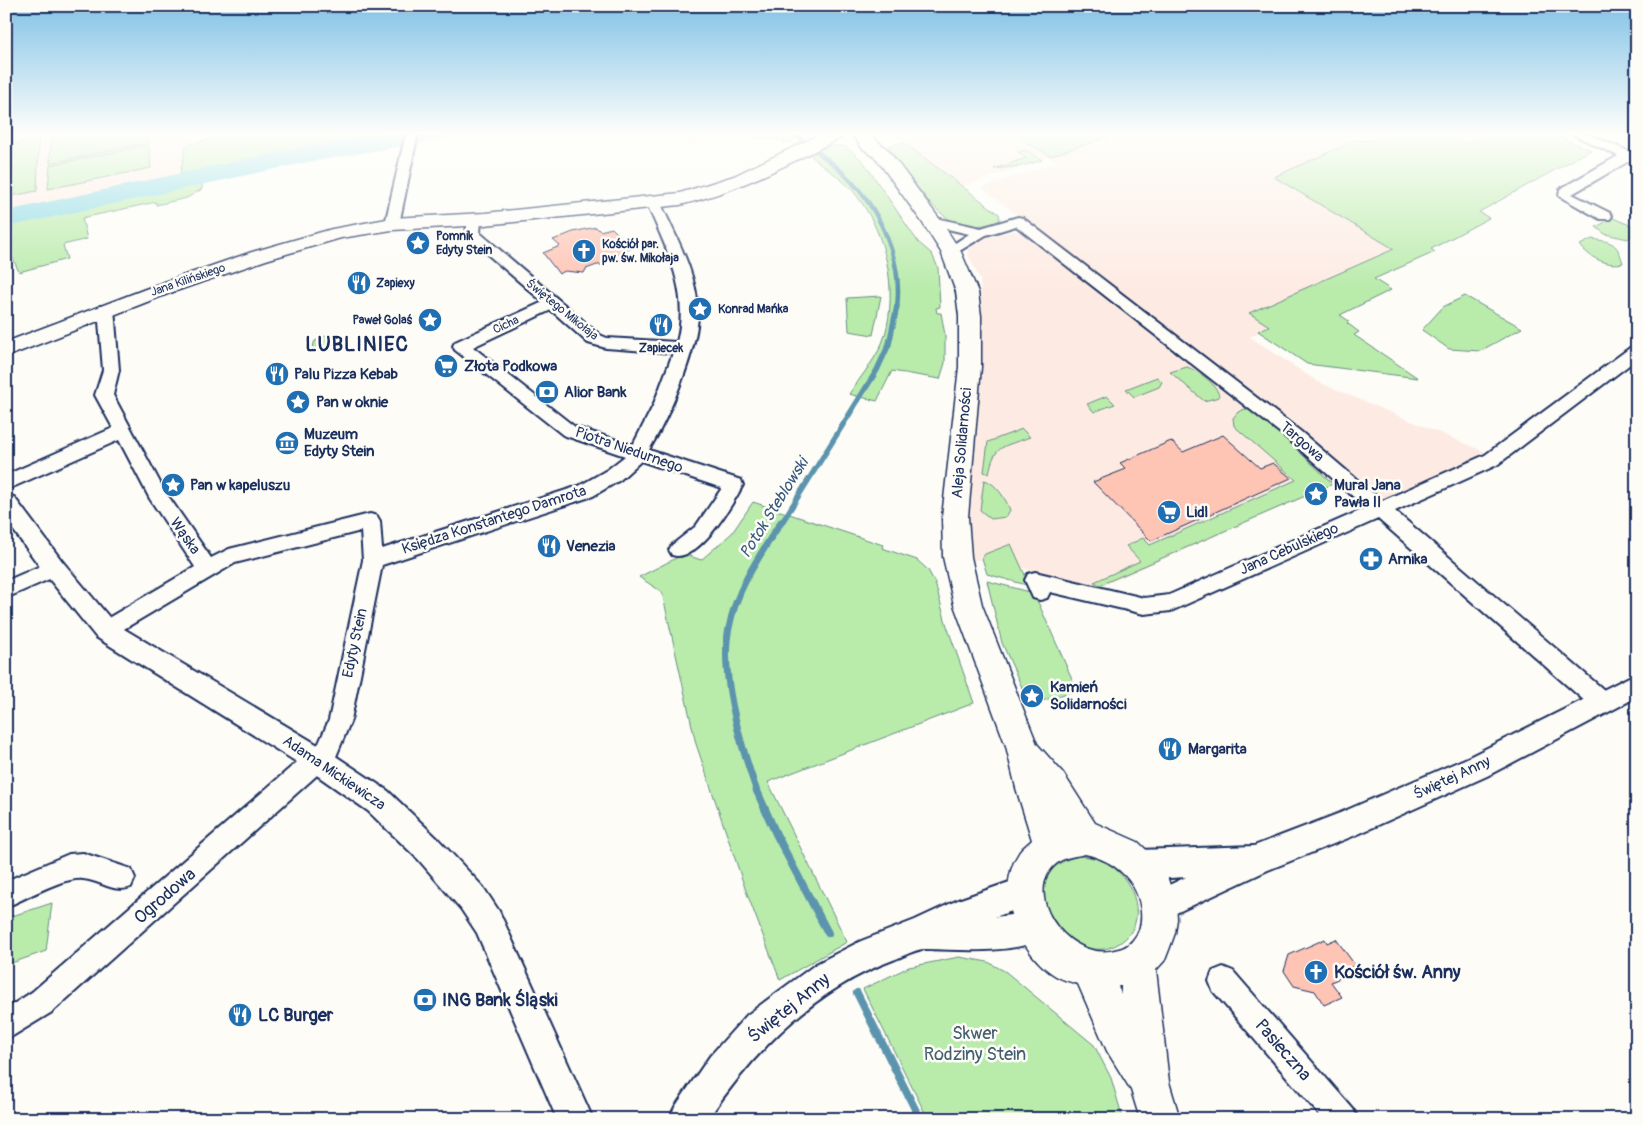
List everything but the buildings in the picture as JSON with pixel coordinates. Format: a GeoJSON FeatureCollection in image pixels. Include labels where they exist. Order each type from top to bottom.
{"type":"FeatureCollection","features":[{"type":"Feature","properties":{"kind":"main road","name":"Jana Kilińskiego"},"geometry":{"type":"LineString","coordinates":[[6,350],[106,309],[259,256],[339,233],[384,225],[474,227],[654,204],[716,191],[731,186]]}},
{"type":"Feature","properties":{"kind":"main road","name":"Aleja Solidarności"},"geometry":{"type":"LineString","coordinates":[[905,186],[951,252],[966,292],[970,316],[970,366],[956,516],[958,556],[968,605],[1022,746],[1032,788],[1051,844]]}},
{"type":"Feature","properties":{"kind":"main road","name":"Aleja Solidarności"},"geometry":{"type":"LineString","coordinates":[[1022,746],[1051,784],[1085,837]]}},
{"type":"Feature","properties":{"kind":"main road"},"geometry":{"type":"LineString","coordinates":[[1085,837],[1104,841],[1123,851],[1139,865],[1152,884],[1159,906],[1159,928],[1152,948],[1137,963],[1116,972],[1092,972],[1058,957],[1034,928],[1027,911],[1024,892],[1028,873],[1037,856],[1051,844],[1067,838],[1085,837]]}},
{"type":"Feature","properties":{"kind":"main road"},"geometry":{"type":"LineString","coordinates":[[1137,963],[1155,1100]]}},
{"type":"Feature","properties":{"kind":"main road"},"geometry":{"type":"LineString","coordinates":[[1092,972],[1121,1037],[1155,1100]]}},
{"type":"Feature","properties":{"kind":"street"},"geometry":{"type":"LineString","coordinates":[[384,225],[396,186]]}},
{"type":"Feature","properties":{"kind":"street"},"geometry":{"type":"LineString","coordinates":[[1578,186],[1565,192],[1566,196],[1572,201],[1606,216]]}},
{"type":"Feature","properties":{"kind":"street","name":"Księdza Konstantego Damrota"},"geometry":{"type":"LineString","coordinates":[[372,560],[586,491],[613,475],[638,453],[663,400],[689,326],[689,301],[678,258],[654,204]]}},
{"type":"Feature","properties":{"kind":"street","name":"Targowa"},"geometry":{"type":"LineString","coordinates":[[931,221],[982,232]]}},
{"type":"Feature","properties":{"kind":"street","name":"Targowa"},"geometry":{"type":"LineString","coordinates":[[951,252],[982,232],[1018,221],[1248,397],[1603,703]]}},
{"type":"Feature","properties":{"kind":"street"},"geometry":{"type":"LineString","coordinates":[[452,246],[474,227]]}},
{"type":"Feature","properties":{"kind":"street","name":"Świętego Mikołaja"},"geometry":{"type":"LineString","coordinates":[[474,227],[552,304],[599,342],[682,348]]}},
{"type":"Feature","properties":{"kind":"street","name":"Cicha"},"geometry":{"type":"LineString","coordinates":[[461,346],[552,304]]}},
{"type":"Feature","properties":{"kind":"street","name":"Wąska"},"geometry":{"type":"LineString","coordinates":[[106,309],[111,370],[104,395],[171,517],[207,568],[237,554],[370,521]]}},
{"type":"Feature","properties":{"kind":"street","name":"Piotra Niedurnego"},"geometry":{"type":"LineString","coordinates":[[461,346],[569,431],[734,485],[703,531],[679,550]]}},
{"type":"Feature","properties":{"kind":"street","name":"Jana Cebulskiego"},"geometry":{"type":"LineString","coordinates":[[1040,592],[1035,580],[1128,604],[1157,606],[1171,603],[1377,509],[1482,464],[1508,447],[1637,351]]}},
{"type":"Feature","properties":{"kind":"street"},"geometry":{"type":"LineString","coordinates":[[6,483],[123,431]]}},
{"type":"Feature","properties":{"kind":"street","name":"Adama Mickiewicza"},"geometry":{"type":"LineString","coordinates":[[6,503],[54,568],[105,630],[318,760],[391,811],[428,849],[481,910],[494,934],[575,1119]]}},
{"type":"Feature","properties":{"kind":"street","name":"Edyty Stein"},"geometry":{"type":"LineString","coordinates":[[318,760],[329,746],[336,732],[372,560],[370,521]]}},
{"type":"Feature","properties":{"kind":"street"},"geometry":{"type":"LineString","coordinates":[[6,590],[54,568]]}},
{"type":"Feature","properties":{"kind":"street"},"geometry":{"type":"LineString","coordinates":[[105,630],[207,568]]}},
{"type":"Feature","properties":{"kind":"street","name":"Świętej Anny"},"geometry":{"type":"LineString","coordinates":[[1159,906],[1260,858],[1346,826],[1477,767],[1637,684]]}},
{"type":"Feature","properties":{"kind":"street","name":"Ogrodowa"},"geometry":{"type":"LineString","coordinates":[[6,1026],[42,1002],[318,760]]}},
{"type":"Feature","properties":{"kind":"street","name":"Świętej Anny"},"geometry":{"type":"LineString","coordinates":[[1139,865],[1260,858]]}},
{"type":"Feature","properties":{"kind":"street"},"geometry":{"type":"LineString","coordinates":[[6,894],[69,868],[83,866],[122,878]]}},
{"type":"Feature","properties":{"kind":"street","name":"Świętej Anny"},"geometry":{"type":"LineString","coordinates":[[687,1119],[722,1068],[759,1027],[827,975],[872,952],[921,934],[969,911],[1024,892]]}},
{"type":"Feature","properties":{"kind":"street","name":"Świętej Anny"},"geometry":{"type":"LineString","coordinates":[[921,934],[981,935],[1034,928]]}},
{"type":"Feature","properties":{"kind":"street","name":"Pasieczna"},"geometry":{"type":"LineString","coordinates":[[1223,981],[1343,1119]]}},
{"type":"Feature","properties":{"kind":"shaded area"},"geometry":{"type":"Polygon","coordinates":[[[6,186],[153,186],[6,217],[6,186]]]}},
{"type":"Feature","properties":{"kind":"shaded area"},"geometry":{"type":"Polygon","coordinates":[[[989,186],[1372,186],[1394,249],[1250,313],[1269,327],[1250,337],[1318,382],[1485,452],[1478,458],[1384,499],[1370,494],[1274,409],[982,188],[989,186]]]}},
{"type":"Feature","properties":{"kind":"shaded area"},"geometry":{"type":"Polygon","coordinates":[[[1015,231],[1024,233],[1206,376],[1264,418],[1337,483],[1095,589],[994,560],[969,560],[966,529],[982,312],[980,279],[969,257],[969,249],[983,237],[1015,231]]]}},
{"type":"Feature","properties":{"kind":"green space"},"geometry":{"type":"Polygon","coordinates":[[[6,186],[37,186],[37,191],[6,197],[6,186]]]}},
{"type":"Feature","properties":{"kind":"green space"},"geometry":{"type":"Polygon","coordinates":[[[48,186],[65,186],[48,189],[48,186]]]}},
{"type":"Feature","properties":{"kind":"green space"},"geometry":{"type":"Polygon","coordinates":[[[176,186],[202,186],[202,189],[187,198],[156,205],[156,202],[82,218],[87,239],[63,245],[67,259],[19,272],[6,243],[6,222],[176,186]]]}},
{"type":"Feature","properties":{"kind":"green space"},"geometry":{"type":"Polygon","coordinates":[[[847,186],[880,186],[918,242],[932,254],[938,268],[940,307],[936,308],[937,313],[941,313],[945,335],[945,363],[940,379],[892,371],[877,401],[849,394],[874,358],[885,335],[889,317],[890,281],[887,262],[875,227],[867,211],[847,186]]]}},
{"type":"Feature","properties":{"kind":"green space"},"geometry":{"type":"Polygon","coordinates":[[[915,186],[961,186],[999,214],[1000,220],[995,223],[982,225],[956,222],[943,215],[915,186]]]}},
{"type":"Feature","properties":{"kind":"green space"},"geometry":{"type":"Polygon","coordinates":[[[1288,186],[1527,186],[1479,212],[1489,218],[1431,249],[1435,252],[1374,279],[1391,290],[1340,315],[1349,321],[1347,323],[1359,332],[1354,335],[1418,378],[1307,364],[1258,331],[1269,326],[1249,313],[1394,249],[1288,186]]]}},
{"type":"Feature","properties":{"kind":"green space"},"geometry":{"type":"Polygon","coordinates":[[[1613,218],[1637,229],[1628,239],[1605,234],[1596,227],[1613,218]]]}},
{"type":"Feature","properties":{"kind":"green space"},"geometry":{"type":"Polygon","coordinates":[[[1592,239],[1613,244],[1623,263],[1611,264],[1593,257],[1580,245],[1592,239]]]}},
{"type":"Feature","properties":{"kind":"green space"},"geometry":{"type":"Polygon","coordinates":[[[881,296],[873,335],[849,331],[847,298],[881,296]]]}},
{"type":"Feature","properties":{"kind":"green space"},"geometry":{"type":"Polygon","coordinates":[[[1465,296],[1522,328],[1480,351],[1449,349],[1422,330],[1443,307],[1465,296]]]}},
{"type":"Feature","properties":{"kind":"green space"},"geometry":{"type":"Polygon","coordinates":[[[326,336],[334,337],[338,341],[333,348],[320,352],[311,349],[315,341],[326,336]]]}},
{"type":"Feature","properties":{"kind":"green space"},"geometry":{"type":"Polygon","coordinates":[[[1187,367],[1202,375],[1211,383],[1218,392],[1219,397],[1204,401],[1170,372],[1187,367]]]}},
{"type":"Feature","properties":{"kind":"green space"},"geometry":{"type":"Polygon","coordinates":[[[1157,377],[1162,382],[1159,387],[1134,397],[1126,389],[1157,377]]]}},
{"type":"Feature","properties":{"kind":"green space"},"geometry":{"type":"Polygon","coordinates":[[[1107,396],[1115,404],[1094,412],[1087,404],[1107,396]]]}},
{"type":"Feature","properties":{"kind":"green space"},"geometry":{"type":"Polygon","coordinates":[[[1245,409],[1255,411],[1264,418],[1333,484],[1100,585],[1094,582],[1140,561],[1126,546],[1143,538],[1150,545],[1296,480],[1234,426],[1233,418],[1238,412],[1245,409]]]}},
{"type":"Feature","properties":{"kind":"green space"},"geometry":{"type":"Polygon","coordinates":[[[1022,429],[1030,437],[1002,448],[994,457],[989,474],[984,472],[988,442],[1022,429]]]}},
{"type":"Feature","properties":{"kind":"green space"},"geometry":{"type":"Polygon","coordinates":[[[984,480],[996,487],[1006,501],[1010,510],[1006,517],[991,519],[980,510],[984,480]]]}},
{"type":"Feature","properties":{"kind":"green space"},"geometry":{"type":"Polygon","coordinates":[[[753,502],[883,545],[882,548],[917,560],[928,570],[935,583],[946,623],[974,703],[768,782],[847,942],[780,980],[746,891],[696,744],[662,592],[639,577],[684,554],[701,560],[732,533],[753,502]]]}},
{"type":"Feature","properties":{"kind":"green space"},"geometry":{"type":"Polygon","coordinates":[[[1011,544],[1030,586],[987,574],[982,558],[985,554],[1011,544]]]}},
{"type":"Feature","properties":{"kind":"green space"},"geometry":{"type":"Polygon","coordinates":[[[987,581],[1034,593],[1077,690],[1042,701],[1036,689],[1024,692],[1002,643],[987,581]]]}},
{"type":"Feature","properties":{"kind":"green space"},"geometry":{"type":"Polygon","coordinates":[[[1081,856],[1103,861],[1119,872],[1132,891],[1135,902],[1135,924],[1130,934],[1121,942],[1101,949],[1081,946],[1064,934],[1051,918],[1044,899],[1046,880],[1057,865],[1081,856]]]}},
{"type":"Feature","properties":{"kind":"green space"},"geometry":{"type":"Polygon","coordinates":[[[52,903],[46,951],[6,965],[6,918],[52,903]]]}},
{"type":"Feature","properties":{"kind":"green space","name":"Skwer Rodziny Stein"},"geometry":{"type":"Polygon","coordinates":[[[959,957],[988,962],[1006,972],[1094,1045],[1111,1078],[1123,1119],[928,1119],[863,989],[909,967],[959,957]]]}},
{"type":"Feature","properties":{"kind":"waterway"},"geometry":{"type":"LineString","coordinates":[[6,219],[161,186]]}},
{"type":"Feature","properties":{"kind":"waterway","name":"Potok Steblowski"},"geometry":{"type":"LineString","coordinates":[[855,186],[879,220],[886,236],[896,271],[897,307]]}},
{"type":"Feature","properties":{"kind":"waterway","name":"Potok Steblowski"},"geometry":{"type":"LineString","coordinates":[[781,524],[877,370],[889,344],[897,306]]}},
{"type":"Feature","properties":{"kind":"waterway","name":"Potok Steblowski"},"geometry":{"type":"LineString","coordinates":[[757,792],[734,711],[727,667],[727,646],[732,614],[743,586],[781,522]]}},
{"type":"Feature","properties":{"kind":"waterway","name":"Potok Steblowski"},"geometry":{"type":"LineString","coordinates":[[757,791],[776,834],[828,933]]}},
{"type":"Feature","properties":{"kind":"waterway","name":"Potok Steblowski"},"geometry":{"type":"LineString","coordinates":[[857,993],[920,1119]]}},
{"type":"Feature","properties":{"kind":"place","name":"Pomnik Edyty Stein"},"geometry":{"type":"Point","coordinates":[418,243]}},
{"type":"Feature","properties":{"kind":"place","name":"Kościół par. pw. św. Mikołaja"},"geometry":{"type":"Point","coordinates":[584,251]}},
{"type":"Feature","properties":{"kind":"place","name":"Zapiexy"},"geometry":{"type":"Point","coordinates":[359,283]}},
{"type":"Feature","properties":{"kind":"place","name":"Konrad Mańka"},"geometry":{"type":"Point","coordinates":[700,309]}},
{"type":"Feature","properties":{"kind":"place","name":"Paweł Golaś"},"geometry":{"type":"Point","coordinates":[430,320]}},
{"type":"Feature","properties":{"kind":"place","name":"Zapiecek"},"geometry":{"type":"Point","coordinates":[661,325]}},
{"type":"Feature","properties":{"kind":"place","name":"Złota Podkowa"},"geometry":{"type":"Point","coordinates":[446,366]}},
{"type":"Feature","properties":{"kind":"place","name":"Palu Pizza Kebab"},"geometry":{"type":"Point","coordinates":[277,374]}},
{"type":"Feature","properties":{"kind":"place","name":"Alior Bank"},"geometry":{"type":"Point","coordinates":[547,392]}},
{"type":"Feature","properties":{"kind":"place","name":"Pan w oknie"},"geometry":{"type":"Point","coordinates":[298,402]}},
{"type":"Feature","properties":{"kind":"place","name":"Muzeum Edyty Stein"},"geometry":{"type":"Point","coordinates":[287,443]}},
{"type":"Feature","properties":{"kind":"place","name":"Pan w kapeluszu"},"geometry":{"type":"Point","coordinates":[173,485]}},
{"type":"Feature","properties":{"kind":"place","name":"Mural Jana Pawła II"},"geometry":{"type":"Point","coordinates":[1316,494]}},
{"type":"Feature","properties":{"kind":"place","name":"Lidl"},"geometry":{"type":"Point","coordinates":[1169,512]}},
{"type":"Feature","properties":{"kind":"place","name":"Venezia"},"geometry":{"type":"Point","coordinates":[549,546]}},
{"type":"Feature","properties":{"kind":"place","name":"Arnika"},"geometry":{"type":"Point","coordinates":[1371,559]}},
{"type":"Feature","properties":{"kind":"place","name":"Kamień Solidarności"},"geometry":{"type":"Point","coordinates":[1032,696]}},
{"type":"Feature","properties":{"kind":"place","name":"Margarita"},"geometry":{"type":"Point","coordinates":[1170,749]}},
{"type":"Feature","properties":{"kind":"place","name":"Kościół św. Anny"},"geometry":{"type":"Point","coordinates":[1316,972]}},
{"type":"Feature","properties":{"kind":"place","name":"ING Bank Śląski"},"geometry":{"type":"Point","coordinates":[425,1000]}},
{"type":"Feature","properties":{"kind":"place","name":"LC Burger"},"geometry":{"type":"Point","coordinates":[240,1015]}},
{"type":"Feature","properties":{"kind":"district","name":"LUBLINIEC"},"geometry":{"type":"Point","coordinates":[357,344]}}]}
